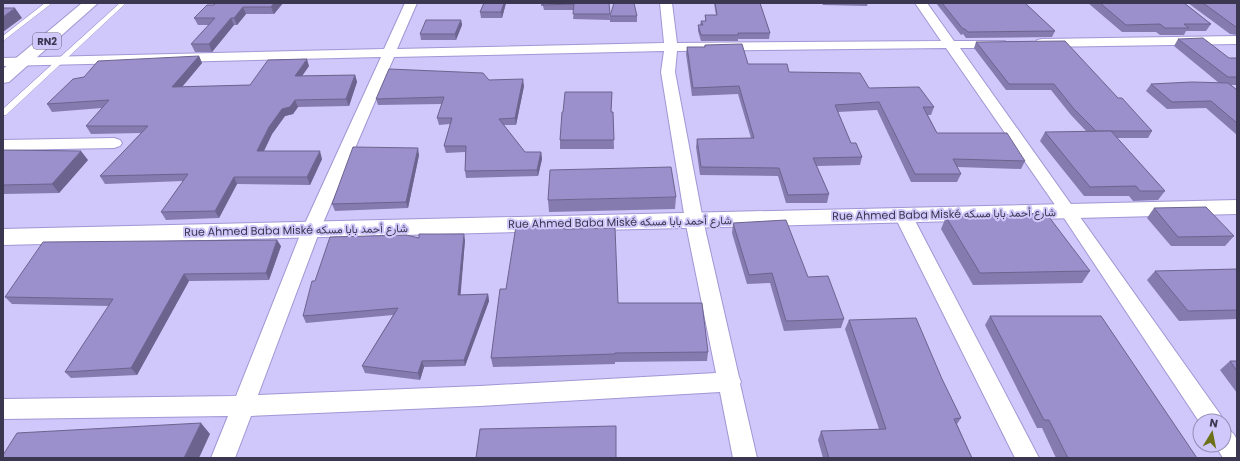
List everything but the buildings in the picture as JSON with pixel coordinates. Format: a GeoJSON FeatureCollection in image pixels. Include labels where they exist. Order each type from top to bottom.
{"type":"FeatureCollection","features":[{"type":"Feature","properties":{"kind":"main road","name":"RN2"},"geometry":{"type":"LineString","coordinates":[[3,62],[75,3]]}},
{"type":"Feature","properties":{"kind":"main road","name":"RN2"},"geometry":{"type":"LineString","coordinates":[[3,78],[91,3]]}},
{"type":"Feature","properties":{"kind":"main road","name":"Rue Ahmed Baba Miské شارع أحمد بابا مسكه"},"geometry":{"type":"LineString","coordinates":[[3,237],[1237,207]]}},
{"type":"Feature","properties":{"kind":"street"},"geometry":{"type":"LineString","coordinates":[[223,458],[245,406],[311,230],[411,3]]}},
{"type":"Feature","properties":{"kind":"street"},"geometry":{"type":"LineString","coordinates":[[666,3],[671,47],[668,72],[694,220],[730,382],[745,458]]}},
{"type":"Feature","properties":{"kind":"street"},"geometry":{"type":"LineString","coordinates":[[921,3],[1068,211],[1207,413]]}},
{"type":"Feature","properties":{"kind":"street"},"geometry":{"type":"LineString","coordinates":[[1209,26],[1234,42]]}},
{"type":"Feature","properties":{"kind":"street"},"geometry":{"type":"LineString","coordinates":[[1030,44],[1234,42]]}},
{"type":"Feature","properties":{"kind":"street"},"geometry":{"type":"LineString","coordinates":[[3,62],[671,47],[1014,44]]}},
{"type":"Feature","properties":{"kind":"street"},"geometry":{"type":"LineString","coordinates":[[3,145],[114,143]]}},
{"type":"Feature","properties":{"kind":"street"},"geometry":{"type":"LineString","coordinates":[[903,215],[1027,458]]}},
{"type":"Feature","properties":{"kind":"street"},"geometry":{"type":"LineString","coordinates":[[3,409],[245,406],[480,396],[730,382]]}},
{"type":"Feature","properties":{"kind":"lane"},"geometry":{"type":"LineString","coordinates":[[3,39],[49,3]]}},
{"type":"Feature","properties":{"kind":"lane"},"geometry":{"type":"LineString","coordinates":[[3,113],[63,60],[123,3]]}}]}
